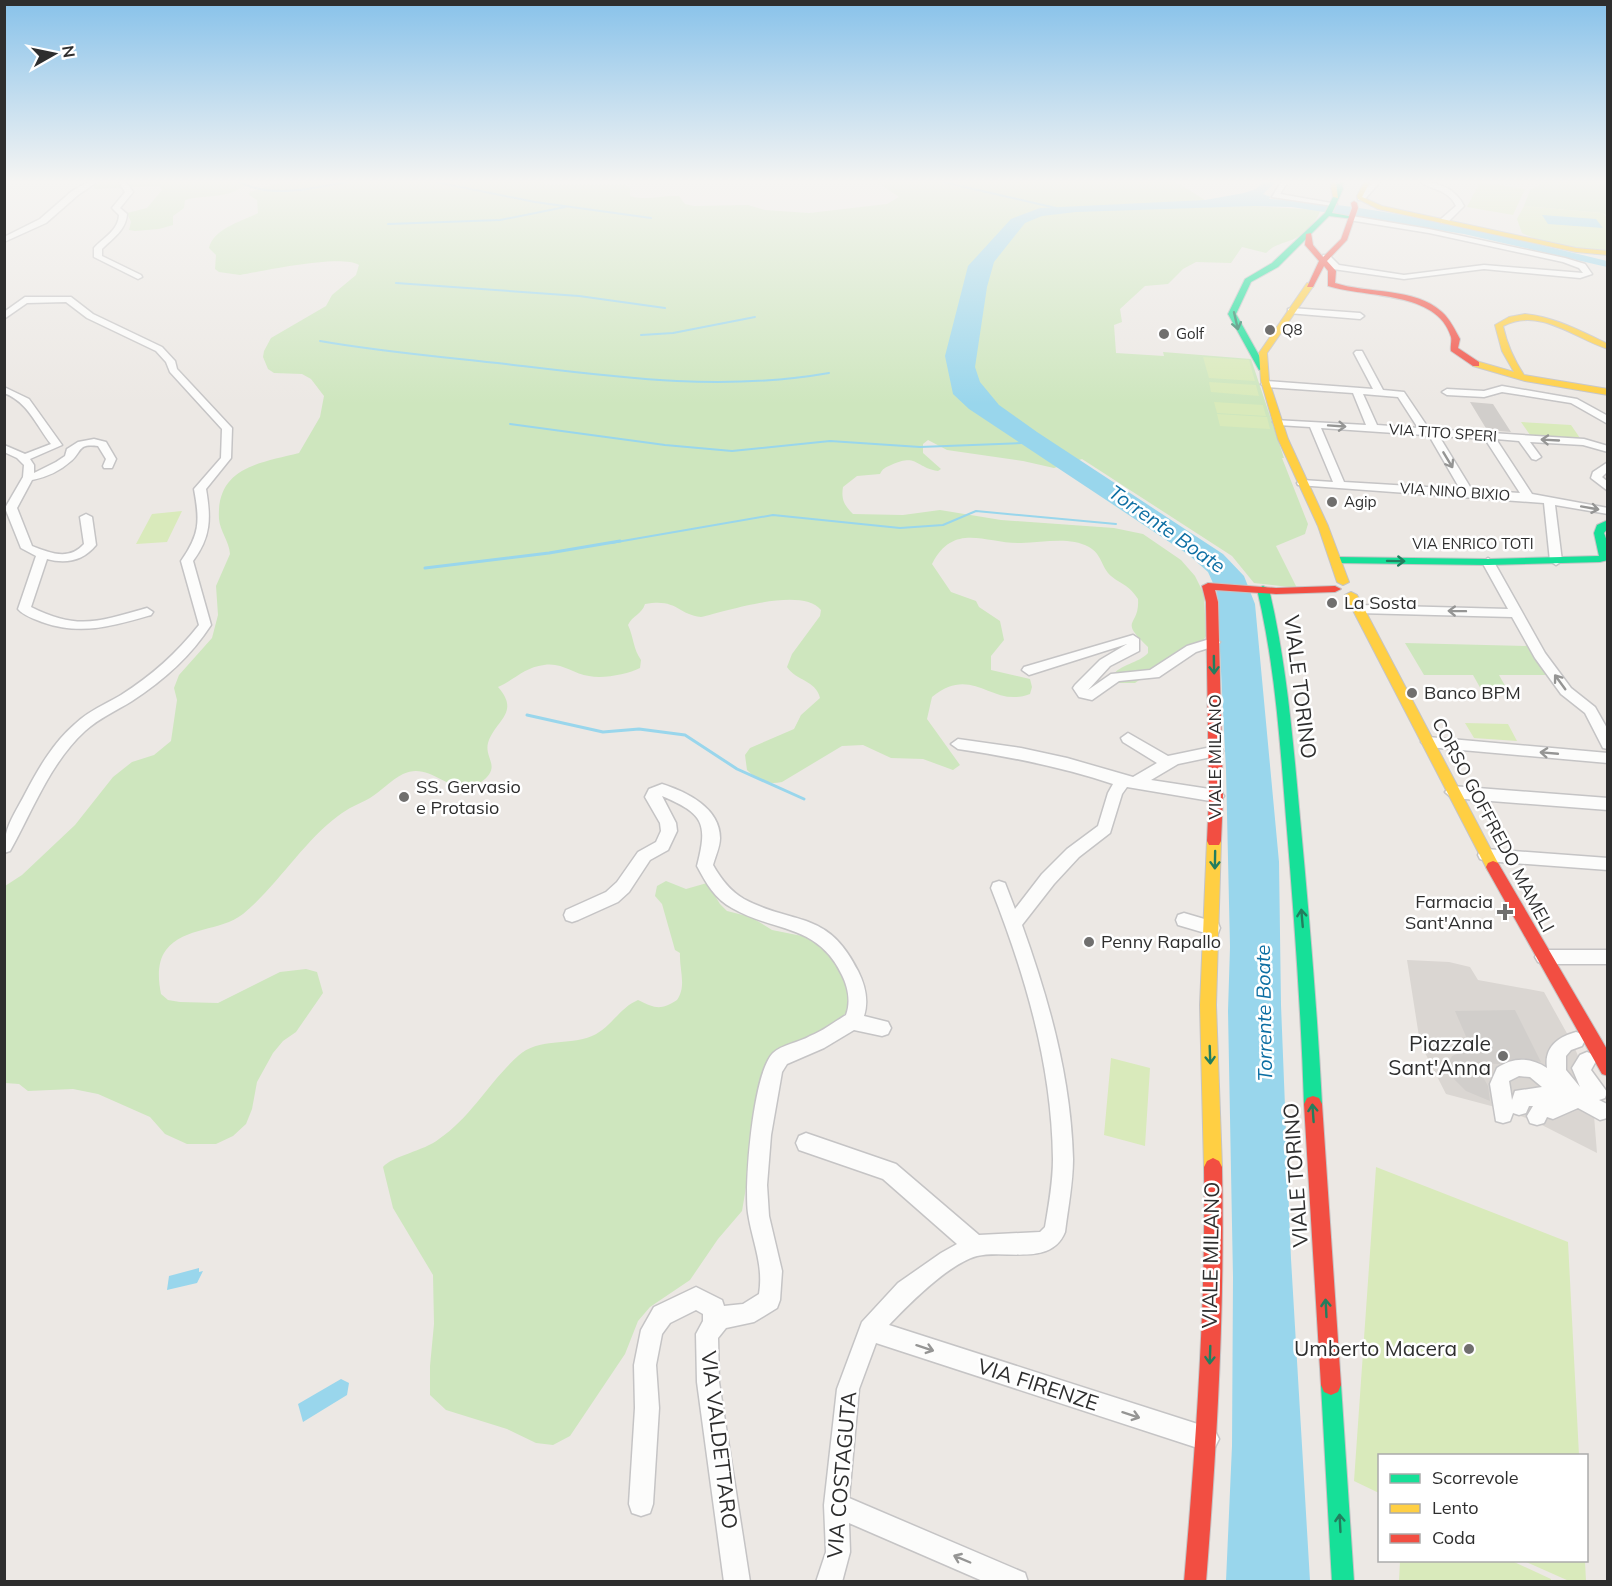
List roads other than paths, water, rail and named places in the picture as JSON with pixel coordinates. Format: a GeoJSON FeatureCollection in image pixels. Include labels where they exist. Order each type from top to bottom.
{"type":"FeatureCollection","features":[{"type":"Feature","properties":{"kind":"street"},"geometry":{"type":"LineString","coordinates":[[98,256],[138,277]]}},
{"type":"Feature","properties":{"kind":"street"},"geometry":{"type":"LineString","coordinates":[[1262,589],[1299,591],[1339,585],[1337,560],[1302,483],[1278,422],[1262,368],[1250,346],[1239,334],[1232,314],[1248,282],[1288,256]]}},
{"type":"Feature","properties":{"kind":"street"},"geometry":{"type":"LineString","coordinates":[[1324,256],[1329,261],[1404,277],[1472,267],[1580,276],[1588,274],[1582,266],[1545,256]]}},
{"type":"Feature","properties":{"kind":"street"},"geometry":{"type":"LineString","coordinates":[[1262,368],[1265,348],[1333,256]]}},
{"type":"Feature","properties":{"kind":"street"},"geometry":{"type":"LineString","coordinates":[[1329,261],[1331,284],[1340,289],[1395,296],[1432,307],[1440,313],[1456,339],[1454,349],[1461,358],[1497,373],[1520,375],[1608,392]]}},
{"type":"Feature","properties":{"kind":"street"},"geometry":{"type":"LineString","coordinates":[[4,317],[25,300],[68,299],[90,316],[159,349],[173,370],[227,428],[226,458],[200,489],[205,516],[201,545],[187,561],[189,579],[204,610],[205,625],[192,643],[164,671],[144,687],[80,726],[53,755],[24,815],[4,847]]}},
{"type":"Feature","properties":{"kind":"street"},"geometry":{"type":"LineString","coordinates":[[1295,306],[1353,307],[1351,303]]}},
{"type":"Feature","properties":{"kind":"street"},"geometry":{"type":"LineString","coordinates":[[1295,306],[1360,316]]}},
{"type":"Feature","properties":{"kind":"street"},"geometry":{"type":"LineString","coordinates":[[1520,375],[1508,358],[1500,335],[1499,325],[1512,318],[1540,318],[1608,347]]}},
{"type":"Feature","properties":{"kind":"street"},"geometry":{"type":"LineString","coordinates":[[1250,346],[1265,348]]}},
{"type":"Feature","properties":{"kind":"street"},"geometry":{"type":"LineString","coordinates":[[1359,353],[1378,390]]}},
{"type":"Feature","properties":{"kind":"street"},"geometry":{"type":"LineString","coordinates":[[1266,384],[1378,390],[1401,394],[1425,431],[1435,437],[1468,493]]}},
{"type":"Feature","properties":{"kind":"street"},"geometry":{"type":"LineString","coordinates":[[1356,389],[1373,428]]}},
{"type":"Feature","properties":{"kind":"street"},"geometry":{"type":"LineString","coordinates":[[1448,393],[1484,394],[1503,389],[1574,401],[1608,421]]}},
{"type":"Feature","properties":{"kind":"street"},"geometry":{"type":"LineString","coordinates":[[4,390],[16,393],[41,418],[48,433],[57,441],[53,449],[23,458]]}},
{"type":"Feature","properties":{"kind":"street","name":"VIA TITO SPERI"},"geometry":{"type":"LineString","coordinates":[[1278,422],[1584,442],[1608,449]]}},
{"type":"Feature","properties":{"kind":"street"},"geometry":{"type":"LineString","coordinates":[[1314,424],[1340,485]]}},
{"type":"Feature","properties":{"kind":"street"},"geometry":{"type":"LineString","coordinates":[[1488,435],[1528,497]]}},
{"type":"Feature","properties":{"kind":"street"},"geometry":{"type":"LineString","coordinates":[[1522,438],[1536,457]]}},
{"type":"Feature","properties":{"kind":"street"},"geometry":{"type":"LineString","coordinates":[[28,477],[43,476],[70,457],[71,451],[76,446],[86,442],[102,444],[111,459],[108,466]]}},
{"type":"Feature","properties":{"kind":"street"},"geometry":{"type":"LineString","coordinates":[[4,448],[23,458],[29,465],[28,477],[11,508],[11,513],[27,548],[43,554],[70,559],[84,553],[90,540],[86,517]]}},
{"type":"Feature","properties":{"kind":"street"},"geometry":{"type":"LineString","coordinates":[[1608,465],[1596,474],[1596,478],[1608,488]]}},
{"type":"Feature","properties":{"kind":"street","name":"VIA NINO BIXIO"},"geometry":{"type":"LineString","coordinates":[[1302,483],[1528,497],[1608,511]]}},
{"type":"Feature","properties":{"kind":"street"},"geometry":{"type":"LineString","coordinates":[[1549,501],[1556,561]]}},
{"type":"Feature","properties":{"kind":"street"},"geometry":{"type":"LineString","coordinates":[[1607,557],[1599,533],[1601,526],[1608,523]]}},
{"type":"Feature","properties":{"kind":"street"},"geometry":{"type":"LineString","coordinates":[[43,554],[24,609],[65,628],[86,628],[147,612]]}},
{"type":"Feature","properties":{"kind":"street","name":"VIA ENRICO TOTI"},"geometry":{"type":"LineString","coordinates":[[1337,560],[1488,562],[1556,561],[1607,557]]}},
{"type":"Feature","properties":{"kind":"street"},"geometry":{"type":"LineString","coordinates":[[1488,562],[1540,655],[1566,691],[1590,710],[1608,744]]}},
{"type":"Feature","properties":{"kind":"street","name":"CORSO GOFFREDO MAMELI"},"geometry":{"type":"LineString","coordinates":[[1339,585],[1356,587],[1357,592],[1351,595],[1452,792],[1601,1063]]}},
{"type":"Feature","properties":{"kind":"street","name":"VIALE MILANO"},"geometry":{"type":"LineString","coordinates":[[1196,1581],[1207,1439],[1214,1216],[1208,1005],[1216,751],[1212,602],[1208,586],[1262,589]]}},
{"type":"Feature","properties":{"kind":"street","name":"VIALE TORINO"},"geometry":{"type":"LineString","coordinates":[[1262,589],[1275,640],[1282,692],[1309,996],[1312,1091],[1343,1581]]}},
{"type":"Feature","properties":{"kind":"street"},"geometry":{"type":"LineString","coordinates":[[1358,609],[1515,613]]}},
{"type":"Feature","properties":{"kind":"street"},"geometry":{"type":"LineString","coordinates":[[1029,670],[1090,653],[1122,639],[1133,639],[1134,648],[1105,663],[1080,688],[1084,694],[1092,695],[1108,680],[1148,676],[1161,671],[1178,656],[1204,643],[1213,642]]}},
{"type":"Feature","properties":{"kind":"street"},"geometry":{"type":"LineString","coordinates":[[1128,738],[1147,752],[1168,762]]}},
{"type":"Feature","properties":{"kind":"street"},"geometry":{"type":"LineString","coordinates":[[1428,742],[1608,758]]}},
{"type":"Feature","properties":{"kind":"street"},"geometry":{"type":"LineString","coordinates":[[958,744],[1021,753],[1067,763],[1124,786],[1216,796]]}},
{"type":"Feature","properties":{"kind":"street"},"geometry":{"type":"LineString","coordinates":[[1014,924],[1048,879],[1073,853],[1105,829],[1124,786],[1188,754],[1216,751]]}},
{"type":"Feature","properties":{"kind":"street"},"geometry":{"type":"LineString","coordinates":[[572,915],[612,897],[623,887],[644,856],[662,846],[669,831],[668,824],[653,797],[658,791],[668,792],[694,806],[708,819],[712,836],[705,866],[717,888],[733,902],[743,907],[824,934],[848,962],[858,1001],[852,1021],[818,1042],[780,1058],[773,1070],[756,1168],[757,1205],[773,1269],[769,1300],[752,1312],[720,1318],[714,1323]]}},
{"type":"Feature","properties":{"kind":"street"},"geometry":{"type":"LineString","coordinates":[[1452,792],[1608,804]]}},
{"type":"Feature","properties":{"kind":"street"},"geometry":{"type":"LineString","coordinates":[[1486,855],[1608,864]]}},
{"type":"Feature","properties":{"kind":"street","name":"VIA COSTAGUTA"},"geometry":{"type":"LineString","coordinates":[[829,1581],[838,1552],[836,1505],[848,1389],[870,1330],[906,1291],[948,1260],[975,1246],[1044,1242],[1055,1232],[1063,1160],[1057,1091],[1042,1016],[1014,924],[999,888]]}},
{"type":"Feature","properties":{"kind":"street"},"geometry":{"type":"LineString","coordinates":[[1184,920],[1212,928]]}},
{"type":"Feature","properties":{"kind":"street"},"geometry":{"type":"LineString","coordinates":[[1544,957],[1608,957]]}},
{"type":"Feature","properties":{"kind":"street"},"geometry":{"type":"LineString","coordinates":[[852,1021],[882,1028]]}},
{"type":"Feature","properties":{"kind":"street"},"geometry":{"type":"LineString","coordinates":[[1576,1040],[1568,1042],[1557,1054],[1556,1079],[1548,1096],[1522,1097],[1511,1110],[1500,1082],[1505,1072],[1516,1067],[1529,1068],[1556,1079],[1577,1097],[1599,1101],[1582,1075],[1581,1068],[1601,1063]]}},
{"type":"Feature","properties":{"kind":"street"},"geometry":{"type":"LineString","coordinates":[[1537,1116],[1543,1107],[1553,1110],[1571,1102],[1556,1079]]}},
{"type":"Feature","properties":{"kind":"street"},"geometry":{"type":"LineString","coordinates":[[806,1143],[889,1171],[975,1246]]}},
{"type":"Feature","properties":{"kind":"street"},"geometry":{"type":"LineString","coordinates":[[641,1504],[647,1408],[645,1365],[652,1330],[662,1315],[696,1298],[714,1308],[714,1323]]}},
{"type":"Feature","properties":{"kind":"street","name":"VIA VALDETTARO"},"geometry":{"type":"LineString","coordinates":[[714,1323],[707,1334],[706,1356],[737,1581]]}},
{"type":"Feature","properties":{"kind":"street","name":"VIA FIRENZE"},"geometry":{"type":"LineString","coordinates":[[870,1330],[1207,1439]]}},
{"type":"Feature","properties":{"kind":"street"},"geometry":{"type":"LineString","coordinates":[[836,1505],[1016,1581]]}},
{"type":"Feature","properties":{"kind":"water","name":"Torrente Boate"},"geometry":{"type":"Polygon","coordinates":[[[977,256],[999,256],[994,262],[987,287],[975,367],[980,382],[999,405],[1223,554],[1244,576],[1255,604],[1279,862],[1281,1005],[1291,1259],[1310,1581],[1226,1581],[1232,1446],[1233,1277],[1228,1011],[1230,947],[1226,770],[1217,592],[1208,572],[1189,555],[969,409],[953,394],[945,356],[968,266],[977,256]]]}},
{"type":"Feature","properties":{"kind":"water"},"geometry":{"type":"Polygon","coordinates":[[[1559,256],[1586,256],[1607,261],[1607,267],[1559,256]]]}},
{"type":"Feature","properties":{"kind":"water"},"geometry":{"type":"Polygon","coordinates":[[[199,1268],[199,1272],[203,1271],[197,1283],[167,1290],[169,1276],[199,1268]]]}},
{"type":"Feature","properties":{"kind":"water"},"geometry":{"type":"Polygon","coordinates":[[[341,1379],[349,1383],[347,1395],[303,1422],[298,1404],[341,1379]]]}},
{"type":"Feature","properties":{"kind":"waterway"},"geometry":{"type":"LineString","coordinates":[[396,283],[579,296],[665,308]]}},
{"type":"Feature","properties":{"kind":"waterway"},"geometry":{"type":"LineString","coordinates":[[641,335],[673,333],[755,317]]}},
{"type":"Feature","properties":{"kind":"waterway"},"geometry":{"type":"LineString","coordinates":[[320,341],[627,378],[708,382],[789,379],[829,373]]}},
{"type":"Feature","properties":{"kind":"waterway"},"geometry":{"type":"LineString","coordinates":[[510,424],[665,445],[732,451],[830,441],[920,447],[1022,443]]}},
{"type":"Feature","properties":{"kind":"waterway"},"geometry":{"type":"LineString","coordinates":[[611,543],[773,515],[900,528],[943,525],[976,511],[1116,524]]}},
{"type":"Feature","properties":{"kind":"waterway"},"geometry":{"type":"LineString","coordinates":[[425,568],[549,553],[620,541]]}},
{"type":"Feature","properties":{"kind":"waterway"},"geometry":{"type":"LineString","coordinates":[[527,715],[603,732],[639,729],[685,735],[737,769],[804,799]]}},
{"type":"Feature","properties":{"kind":"place","name":"Q8"},"geometry":{"type":"Point","coordinates":[1270,330]}},
{"type":"Feature","properties":{"kind":"place","name":"Golf"},"geometry":{"type":"Point","coordinates":[1164,334]}},
{"type":"Feature","properties":{"kind":"place","name":"Agip"},"geometry":{"type":"Point","coordinates":[1332,502]}},
{"type":"Feature","properties":{"kind":"place","name":"La Sosta"},"geometry":{"type":"Point","coordinates":[1332,603]}},
{"type":"Feature","properties":{"kind":"place","name":"Banco BPM"},"geometry":{"type":"Point","coordinates":[1412,693]}},
{"type":"Feature","properties":{"kind":"place","name":"SS. Gervasio e Protasio"},"geometry":{"type":"Point","coordinates":[404,797]}},
{"type":"Feature","properties":{"kind":"place","name":"Farmacia Sant'Anna"},"geometry":{"type":"Point","coordinates":[1505,912]}},
{"type":"Feature","properties":{"kind":"place","name":"Penny Rapallo"},"geometry":{"type":"Point","coordinates":[1089,942]}},
{"type":"Feature","properties":{"kind":"place","name":"Piazzale Sant'Anna"},"geometry":{"type":"Point","coordinates":[1503,1056]}},
{"type":"Feature","properties":{"kind":"place","name":"Umberto Macera"},"geometry":{"type":"Point","coordinates":[1469,1349]}}]}
